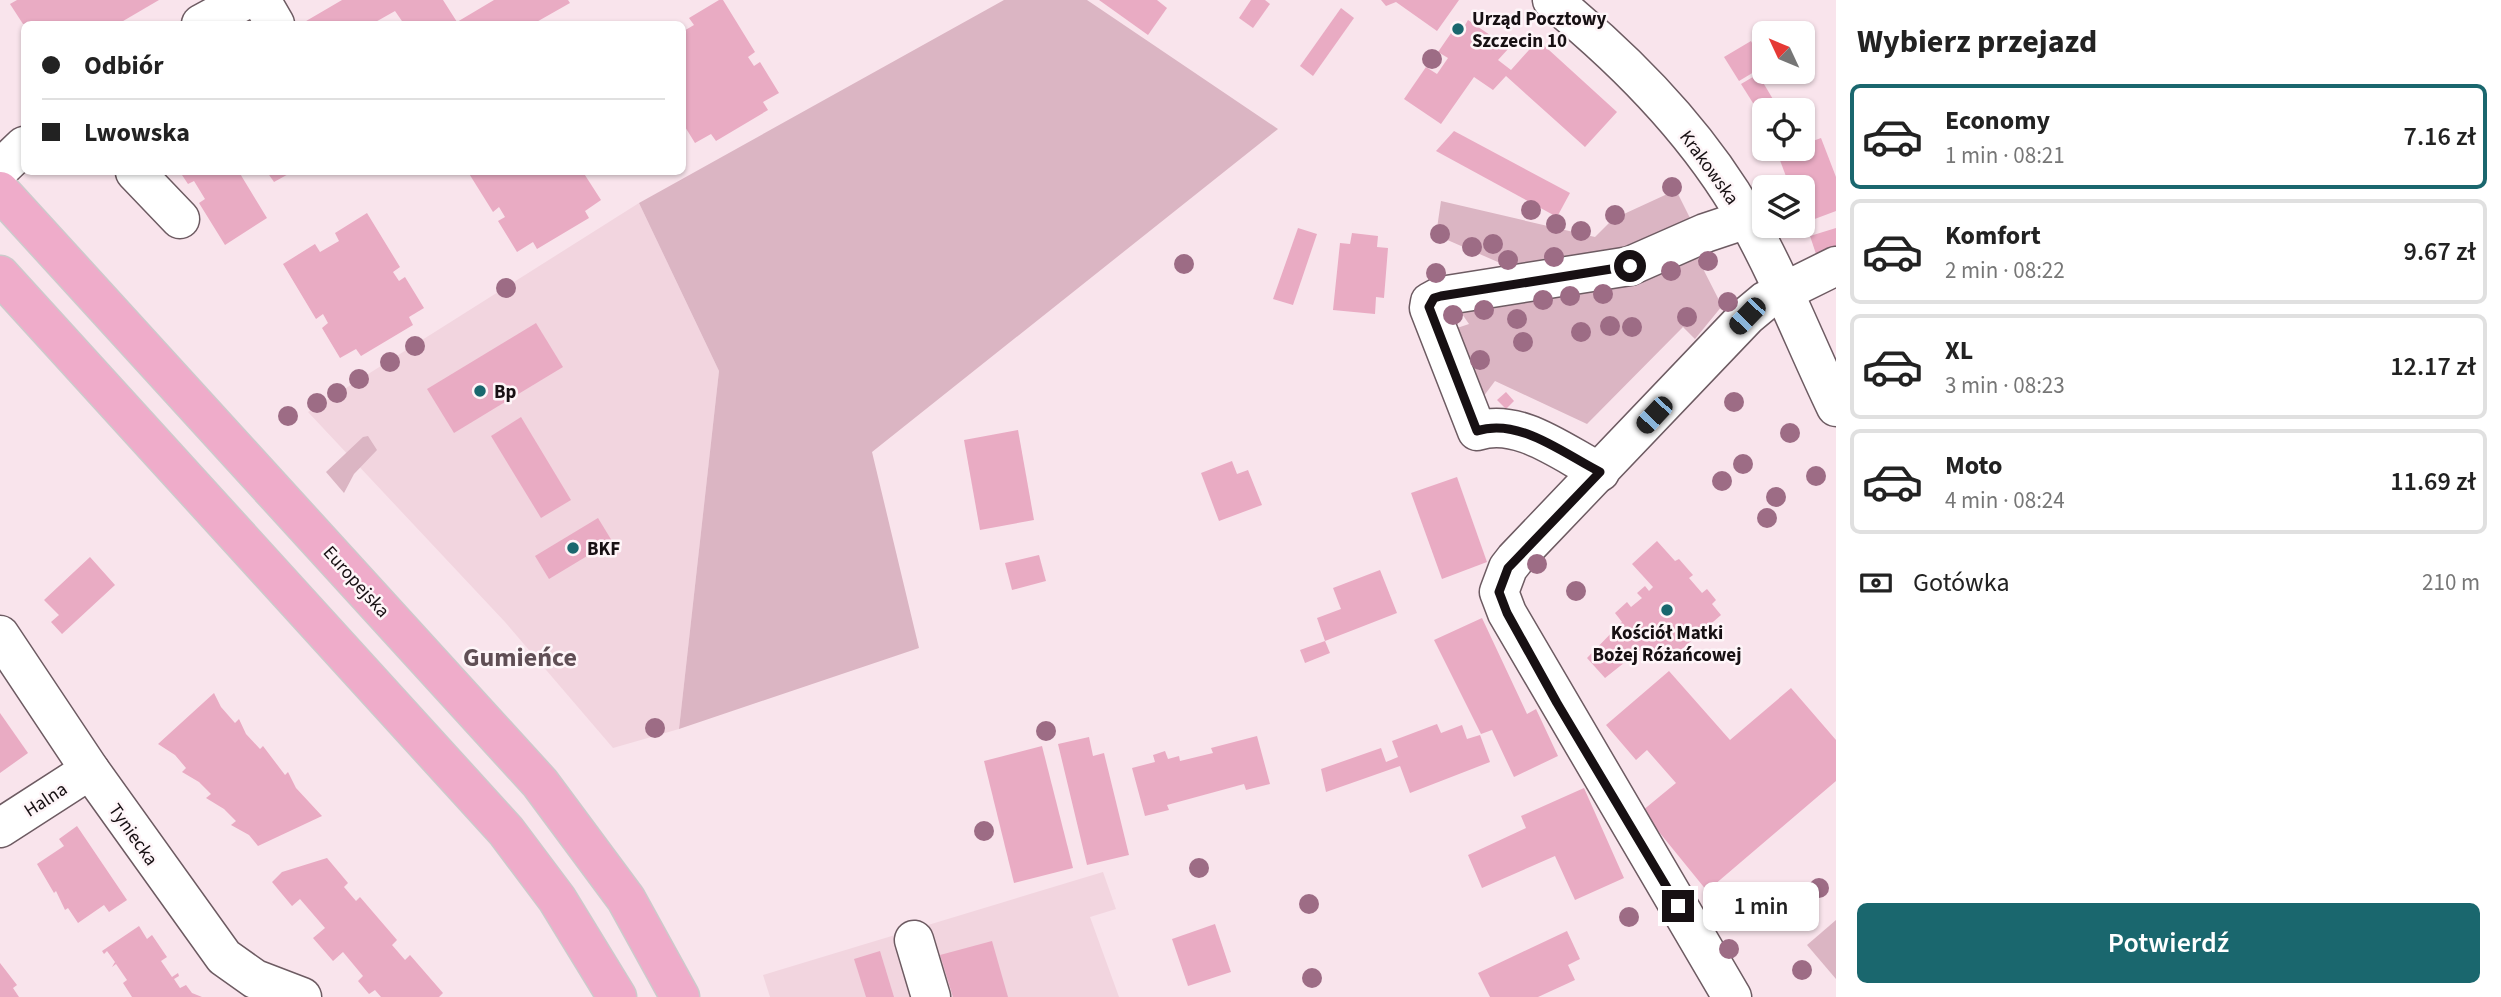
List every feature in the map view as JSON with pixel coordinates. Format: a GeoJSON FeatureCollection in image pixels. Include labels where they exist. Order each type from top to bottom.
{"type":"FeatureCollection","features":[{"type":"Feature","properties":{"kind":"main road","name":"Europejska"},"geometry":{"type":"LineString","coordinates":[[0,191],[540,783],[626,899],[680,997]]}},
{"type":"Feature","properties":{"kind":"main road"},"geometry":{"type":"LineString","coordinates":[[0,275],[506,831],[557,899],[617,997]]}},
{"type":"Feature","properties":{"kind":"street"},"geometry":{"type":"LineString","coordinates":[[206,21],[245,0]]}},
{"type":"Feature","properties":{"kind":"street"},"geometry":{"type":"LineString","coordinates":[[261,0],[273,21]]}},
{"type":"Feature","properties":{"kind":"street","name":"Krakowska"},"geometry":{"type":"LineString","coordinates":[[1552,0],[1625,65],[1688,134],[1747,219],[1836,407]]}},
{"type":"Feature","properties":{"kind":"street"},"geometry":{"type":"LineString","coordinates":[[0,169],[21,149]]}},
{"type":"Feature","properties":{"kind":"street"},"geometry":{"type":"LineString","coordinates":[[138,175],[180,219]]}},
{"type":"Feature","properties":{"kind":"street"},"geometry":{"type":"LineString","coordinates":[[1600,472],[1516,429],[1492,426],[1477,431],[1429,307],[1430,302],[1441,296],[1630,266],[1705,233],[1747,219]]}},
{"type":"Feature","properties":{"kind":"street"},"geometry":{"type":"LineString","coordinates":[[1732,997],[1557,703],[1507,613],[1499,592],[1508,568],[1747,316],[1783,292],[1836,267]]}},
{"type":"Feature","properties":{"kind":"street","name":"Tyniecka"},"geometry":{"type":"LineString","coordinates":[[0,635],[177,896],[225,957],[255,979],[302,997]]}},
{"type":"Feature","properties":{"kind":"street","name":"Halna"},"geometry":{"type":"LineString","coordinates":[[0,828],[90,770]]}},
{"type":"Feature","properties":{"kind":"street"},"geometry":{"type":"LineString","coordinates":[[914,940],[931,997]]}},
{"type":"Feature","properties":{"kind":"shaded area"},"geometry":{"type":"Polygon","coordinates":[[[1004,0],[1087,0],[1278,129],[872,452],[919,648],[679,729],[719,371],[639,203],[1004,0]]]}},
{"type":"Feature","properties":{"kind":"shaded area"},"geometry":{"type":"Polygon","coordinates":[[[1676,190],[1694,226],[1676,235],[1523,273],[1436,235],[1441,201],[1595,237],[1613,219],[1676,190]]]}},
{"type":"Feature","properties":{"kind":"shaded area"},"geometry":{"type":"Polygon","coordinates":[[[639,203],[719,371],[679,729],[613,748],[505,622],[308,412],[639,203]]]}},
{"type":"Feature","properties":{"kind":"shaded area"},"geometry":{"type":"Polygon","coordinates":[[[1696,255],[1722,306],[1695,339],[1683,327],[1587,424],[1495,381],[1483,397],[1457,328],[1469,324],[1460,311],[1696,255]]]}},
{"type":"Feature","properties":{"kind":"shaded area"},"geometry":{"type":"Polygon","coordinates":[[[368,436],[377,450],[354,474],[344,493],[326,472],[363,437],[368,436]]]}},
{"type":"Feature","properties":{"kind":"shaded area"},"geometry":{"type":"Polygon","coordinates":[[[1103,872],[1116,909],[1090,917],[1119,997],[770,997],[763,975],[1103,872]]]}},
{"type":"Feature","properties":{"kind":"shaded area"},"geometry":{"type":"Polygon","coordinates":[[[1836,920],[1836,979],[1807,945],[1836,920]]]}},
{"type":"Feature","properties":{"kind":"building"},"geometry":{"type":"Polygon","coordinates":[[[17,0],[159,0],[123,21],[21,21],[10,4],[17,0]]]}},
{"type":"Feature","properties":{"kind":"building"},"geometry":{"type":"Polygon","coordinates":[[[342,0],[443,0],[456,21],[402,21],[395,11],[377,21],[306,21],[342,0]]]}},
{"type":"Feature","properties":{"kind":"building"},"geometry":{"type":"Polygon","coordinates":[[[494,0],[568,0],[570,3],[538,21],[459,21],[494,0]]]}},
{"type":"Feature","properties":{"kind":"building"},"geometry":{"type":"Polygon","coordinates":[[[723,0],[755,52],[748,57],[754,66],[760,62],[779,93],[763,102],[768,110],[716,141],[711,134],[695,143],[686,128],[686,30],[694,25],[689,18],[723,0]]]}},
{"type":"Feature","properties":{"kind":"building"},"geometry":{"type":"Polygon","coordinates":[[[1099,0],[1157,0],[1167,8],[1148,35],[1099,0]]]}},
{"type":"Feature","properties":{"kind":"building"},"geometry":{"type":"Polygon","coordinates":[[[1251,0],[1265,0],[1270,4],[1253,28],[1239,18],[1251,0]]]}},
{"type":"Feature","properties":{"kind":"building"},"geometry":{"type":"Polygon","coordinates":[[[1381,0],[1459,0],[1437,31],[1396,2],[1386,6],[1381,0]]]}},
{"type":"Feature","properties":{"kind":"building"},"geometry":{"type":"Polygon","coordinates":[[[1341,8],[1354,18],[1313,76],[1300,66],[1341,8]]]}},
{"type":"Feature","properties":{"kind":"building"},"geometry":{"type":"Polygon","coordinates":[[[1468,20],[1509,48],[1498,60],[1511,70],[1538,40],[1617,112],[1585,147],[1506,76],[1493,90],[1474,77],[1441,124],[1404,99],[1426,67],[1437,74],[1448,58],[1438,52],[1458,23],[1464,27],[1468,20]]]}},
{"type":"Feature","properties":{"kind":"building"},"geometry":{"type":"Polygon","coordinates":[[[1751,41],[1752,73],[1739,81],[1724,57],[1751,41]]]}},
{"type":"Feature","properties":{"kind":"building"},"geometry":{"type":"Polygon","coordinates":[[[1752,78],[1752,84],[1764,84],[1772,98],[1752,98],[1752,101],[1741,84],[1752,78]]]}},
{"type":"Feature","properties":{"kind":"building"},"geometry":{"type":"Polygon","coordinates":[[[1454,131],[1570,193],[1557,217],[1436,151],[1454,131]]]}},
{"type":"Feature","properties":{"kind":"building"},"geometry":{"type":"Polygon","coordinates":[[[1821,138],[1836,177],[1836,211],[1815,219],[1815,175],[1786,175],[1780,161],[1815,161],[1815,140],[1821,138]]]}},
{"type":"Feature","properties":{"kind":"building"},"geometry":{"type":"Polygon","coordinates":[[[182,175],[241,175],[267,218],[225,245],[199,203],[205,199],[194,181],[188,184],[182,175]]]}},
{"type":"Feature","properties":{"kind":"building"},"geometry":{"type":"Polygon","coordinates":[[[269,175],[287,175],[274,182],[269,175]]]}},
{"type":"Feature","properties":{"kind":"building"},"geometry":{"type":"Polygon","coordinates":[[[470,175],[585,175],[601,200],[585,211],[589,218],[537,249],[533,242],[517,252],[498,221],[505,217],[499,207],[493,212],[470,175]]]}},
{"type":"Feature","properties":{"kind":"building"},"geometry":{"type":"Polygon","coordinates":[[[367,213],[400,267],[393,272],[399,281],[405,277],[424,308],[409,317],[413,325],[361,356],[356,349],[340,358],[322,328],[328,323],[323,314],[316,319],[283,264],[315,244],[320,252],[339,241],[335,233],[367,213]]]}},
{"type":"Feature","properties":{"kind":"building"},"geometry":{"type":"Polygon","coordinates":[[[1298,228],[1317,234],[1293,305],[1273,299],[1298,228]]]}},
{"type":"Feature","properties":{"kind":"building"},"geometry":{"type":"Polygon","coordinates":[[[1836,228],[1836,248],[1816,254],[1811,238],[1815,238],[1815,234],[1836,228]]]}},
{"type":"Feature","properties":{"kind":"building"},"geometry":{"type":"Polygon","coordinates":[[[1352,233],[1378,236],[1377,247],[1388,248],[1384,298],[1376,297],[1375,314],[1333,310],[1340,243],[1350,244],[1352,233]]]}},
{"type":"Feature","properties":{"kind":"building"},"geometry":{"type":"Polygon","coordinates":[[[536,323],[563,367],[454,433],[427,389],[536,323]]]}},
{"type":"Feature","properties":{"kind":"building"},"geometry":{"type":"Polygon","coordinates":[[[1506,392],[1514,401],[1506,409],[1497,400],[1506,392]]]}},
{"type":"Feature","properties":{"kind":"building"},"geometry":{"type":"Polygon","coordinates":[[[521,417],[571,500],[541,518],[491,436],[521,417]]]}},
{"type":"Feature","properties":{"kind":"building"},"geometry":{"type":"Polygon","coordinates":[[[1018,430],[1034,520],[980,530],[964,440],[1018,430]]]}},
{"type":"Feature","properties":{"kind":"building"},"geometry":{"type":"Polygon","coordinates":[[[1232,461],[1237,474],[1248,470],[1262,505],[1219,521],[1201,473],[1232,461]]]}},
{"type":"Feature","properties":{"kind":"building"},"geometry":{"type":"Polygon","coordinates":[[[1457,477],[1487,562],[1442,579],[1411,493],[1457,477]]]}},
{"type":"Feature","properties":{"kind":"building","name":"BKF"},"geometry":{"type":"Polygon","coordinates":[[[598,518],[612,541],[549,579],[535,556],[598,518]]]}},
{"type":"Feature","properties":{"kind":"building","name":"Kościół Matki Bożej Różańcowej"},"geometry":{"type":"Polygon","coordinates":[[[1657,541],[1675,561],[1679,559],[1693,575],[1689,578],[1702,593],[1707,589],[1716,600],[1712,604],[1721,615],[1666,663],[1656,651],[1651,655],[1644,647],[1605,678],[1587,658],[1622,622],[1615,613],[1627,602],[1631,607],[1642,598],[1637,593],[1645,586],[1649,591],[1653,587],[1632,564],[1657,541]]]}},
{"type":"Feature","properties":{"kind":"building"},"geometry":{"type":"Polygon","coordinates":[[[1039,555],[1046,581],[1012,590],[1005,563],[1039,555]]]}},
{"type":"Feature","properties":{"kind":"building"},"geometry":{"type":"Polygon","coordinates":[[[90,557],[115,585],[62,634],[51,622],[59,615],[44,600],[90,557]]]}},
{"type":"Feature","properties":{"kind":"building"},"geometry":{"type":"Polygon","coordinates":[[[1380,570],[1397,613],[1325,641],[1317,618],[1341,609],[1333,588],[1380,570]]]}},
{"type":"Feature","properties":{"kind":"building"},"geometry":{"type":"Polygon","coordinates":[[[1482,618],[1527,714],[1536,709],[1558,756],[1514,777],[1492,730],[1481,734],[1434,640],[1482,618]]]}},
{"type":"Feature","properties":{"kind":"building"},"geometry":{"type":"Polygon","coordinates":[[[1325,641],[1330,653],[1305,663],[1300,650],[1325,641]]]}},
{"type":"Feature","properties":{"kind":"building"},"geometry":{"type":"Polygon","coordinates":[[[1669,671],[1730,740],[1791,688],[1836,740],[1836,781],[1707,891],[1642,811],[1676,783],[1647,750],[1636,760],[1606,725],[1669,671]]]}},
{"type":"Feature","properties":{"kind":"building"},"geometry":{"type":"Polygon","coordinates":[[[214,693],[221,707],[235,723],[239,719],[246,734],[260,749],[263,746],[285,775],[288,772],[296,788],[322,816],[258,846],[249,835],[231,825],[236,821],[224,809],[206,798],[211,794],[199,782],[182,772],[186,768],[175,755],[158,744],[214,693]]]}},
{"type":"Feature","properties":{"kind":"building"},"geometry":{"type":"Polygon","coordinates":[[[0,713],[28,753],[0,773],[0,713]]]}},
{"type":"Feature","properties":{"kind":"building"},"geometry":{"type":"Polygon","coordinates":[[[1437,724],[1441,733],[1462,725],[1467,739],[1480,735],[1490,762],[1410,793],[1400,766],[1326,792],[1321,769],[1381,748],[1386,762],[1398,757],[1392,741],[1437,724]]]}},
{"type":"Feature","properties":{"kind":"building"},"geometry":{"type":"Polygon","coordinates":[[[1257,736],[1270,784],[1246,790],[1244,784],[1167,805],[1169,810],[1145,816],[1132,768],[1155,762],[1153,755],[1165,751],[1168,759],[1179,756],[1180,761],[1213,753],[1211,748],[1257,736]]]}},
{"type":"Feature","properties":{"kind":"building"},"geometry":{"type":"Polygon","coordinates":[[[1089,737],[1093,756],[1104,753],[1129,855],[1087,865],[1058,744],[1089,737]]]}},
{"type":"Feature","properties":{"kind":"building"},"geometry":{"type":"Polygon","coordinates":[[[1042,746],[1073,868],[1014,883],[984,761],[1042,746]]]}},
{"type":"Feature","properties":{"kind":"building"},"geometry":{"type":"Polygon","coordinates":[[[1584,788],[1624,878],[1575,900],[1555,856],[1482,888],[1468,855],[1526,828],[1521,816],[1584,788]]]}},
{"type":"Feature","properties":{"kind":"building"},"geometry":{"type":"Polygon","coordinates":[[[77,826],[127,900],[109,912],[104,905],[78,923],[68,908],[65,910],[56,891],[54,893],[37,864],[64,846],[59,839],[77,826]]]}},
{"type":"Feature","properties":{"kind":"building"},"geometry":{"type":"Polygon","coordinates":[[[327,858],[348,883],[344,887],[356,901],[360,897],[397,940],[392,945],[405,960],[410,955],[443,993],[439,997],[381,997],[375,990],[369,994],[358,981],[363,976],[343,952],[333,961],[313,938],[325,928],[300,899],[292,906],[272,882],[282,872],[327,858]]]}},
{"type":"Feature","properties":{"kind":"building"},"geometry":{"type":"Polygon","coordinates":[[[1215,924],[1231,972],[1188,986],[1172,939],[1215,924]]]}},
{"type":"Feature","properties":{"kind":"building"},"geometry":{"type":"Polygon","coordinates":[[[139,926],[147,939],[152,935],[167,957],[161,961],[172,977],[178,973],[179,976],[174,979],[180,988],[186,985],[192,993],[202,997],[132,997],[123,983],[127,980],[116,964],[112,967],[115,962],[107,951],[104,954],[102,951],[139,926]]]}},
{"type":"Feature","properties":{"kind":"building"},"geometry":{"type":"Polygon","coordinates":[[[1567,931],[1580,959],[1568,965],[1575,980],[1538,997],[1490,997],[1478,973],[1567,931]]]}},
{"type":"Feature","properties":{"kind":"building"},"geometry":{"type":"Polygon","coordinates":[[[992,941],[1008,997],[953,997],[940,955],[992,941]]]}},
{"type":"Feature","properties":{"kind":"building"},"geometry":{"type":"Polygon","coordinates":[[[880,951],[894,997],[866,997],[854,959],[880,951]]]}},
{"type":"Feature","properties":{"kind":"building"},"geometry":{"type":"Polygon","coordinates":[[[0,963],[17,985],[13,988],[19,997],[0,997],[0,963]]]}},
{"type":"Feature","properties":{"kind":"place","name":"Urząd Pocztowy Szczecin 10"},"geometry":{"type":"Point","coordinates":[1458,29]}},
{"type":"Feature","properties":{"kind":"place","name":"Bp"},"geometry":{"type":"Point","coordinates":[480,391]}},
{"type":"Feature","properties":{"kind":"place","name":"BKF"},"geometry":{"type":"Point","coordinates":[573,548]}},
{"type":"Feature","properties":{"kind":"place","name":"Kościół Matki Bożej Różańcowej"},"geometry":{"type":"Point","coordinates":[1667,610]}},
{"type":"Feature","properties":{"kind":"district","name":"Gumieńce"},"geometry":{"type":"Point","coordinates":[520,657]}},
{"type":"Feature","properties":{"kind":"route"},"geometry":{"type":"LineString","coordinates":[[1630,266],[1441,296],[1434,298],[1429,307],[1477,431],[1492,426],[1516,429],[1600,472],[1515,559],[1508,568],[1499,592],[1507,613],[1557,703],[1678,906]]}}]}
